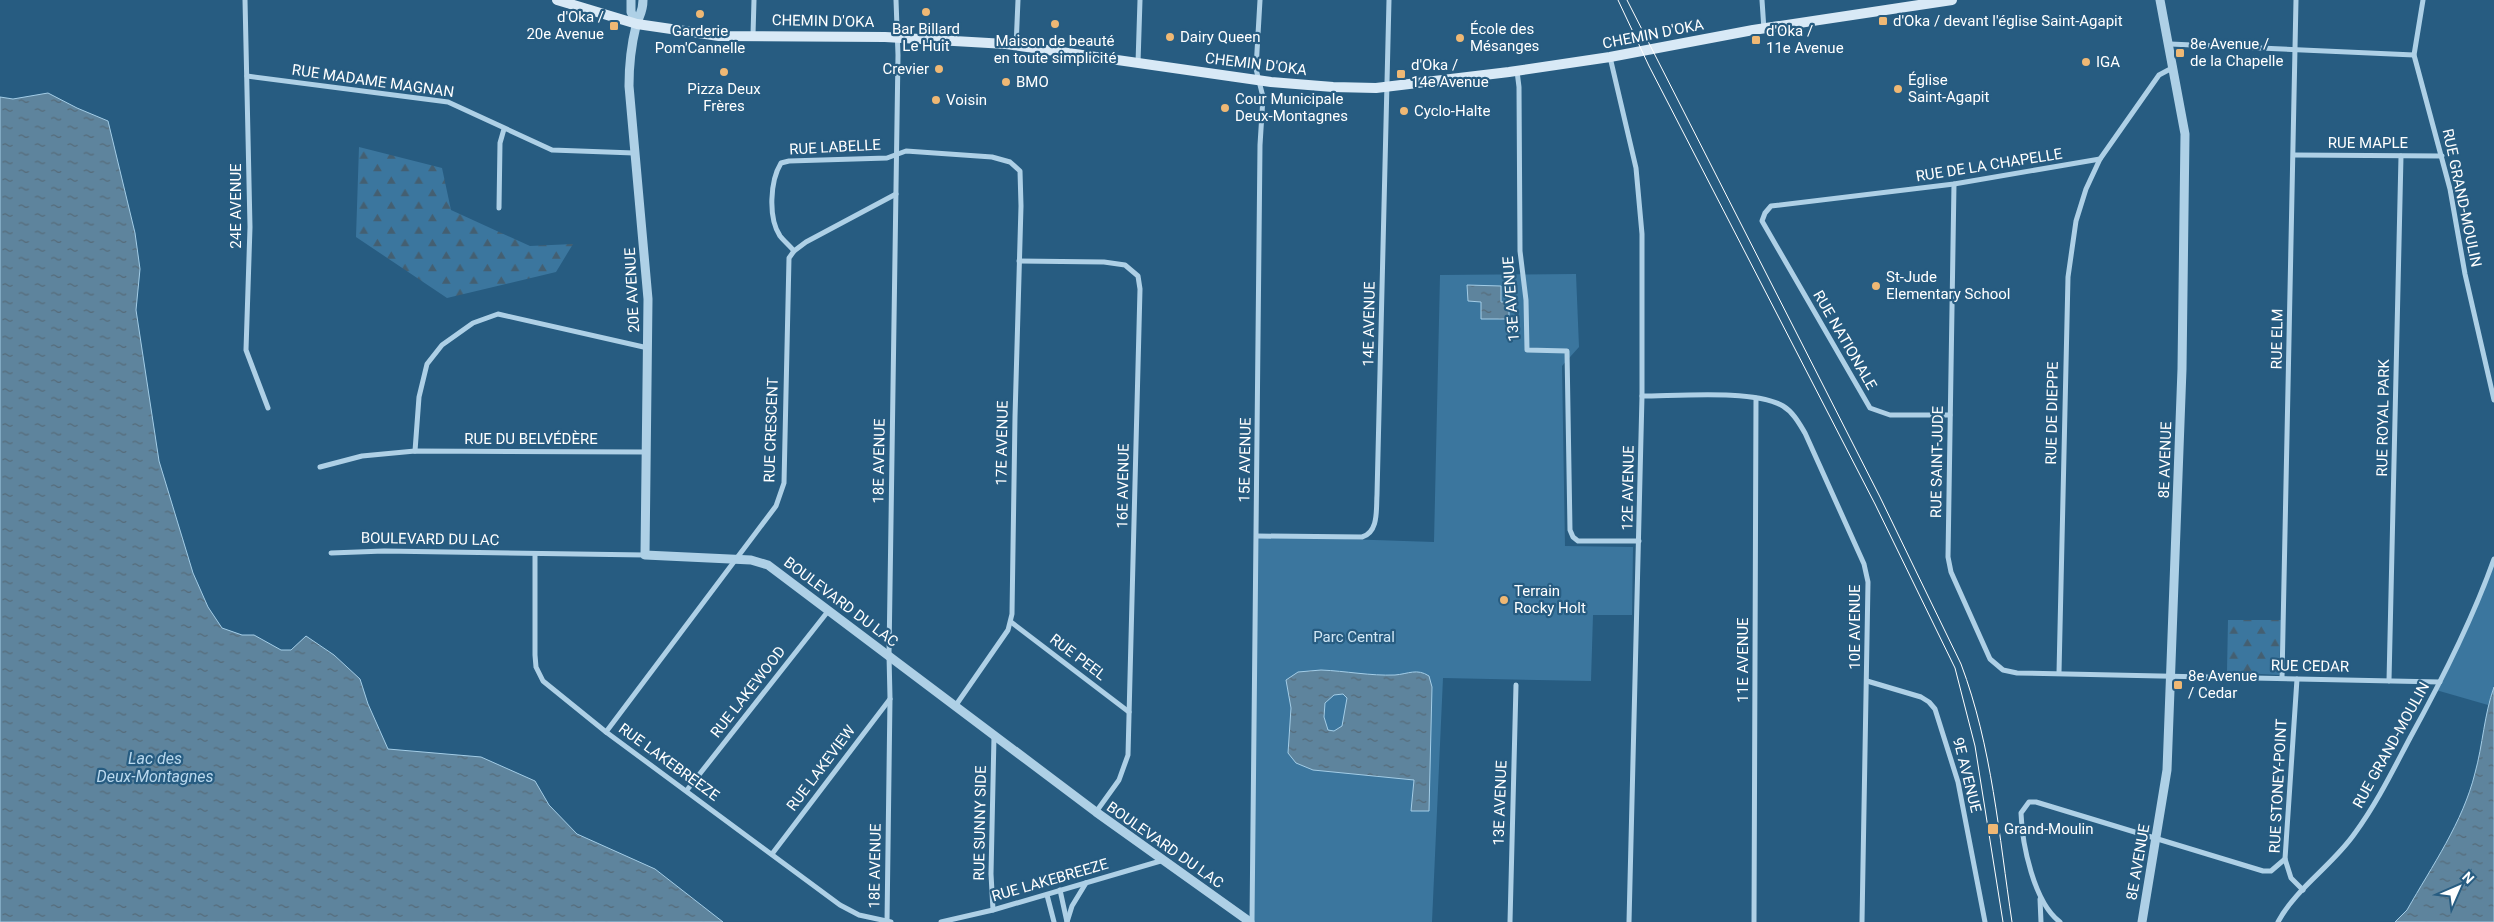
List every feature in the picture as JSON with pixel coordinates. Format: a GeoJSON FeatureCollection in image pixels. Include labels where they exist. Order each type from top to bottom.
{"type":"FeatureCollection","features":[{"type":"Feature","properties":{"kind":"main road","name":"CHEMIN D'OKA"},"geometry":{"type":"LineString","coordinates":[[558,0],[637,24],[719,36],[897,38],[997,43],[1259,81],[1332,87],[1387,87],[1517,71],[1952,0]]}},
{"type":"Feature","properties":{"kind":"street","name":"24E AVENUE"},"geometry":{"type":"LineString","coordinates":[[244,0],[250,227],[246,350],[268,408]]}},
{"type":"Feature","properties":{"kind":"street","name":"20E AVENUE"},"geometry":{"type":"LineString","coordinates":[[631,0],[631,12],[637,24]]}},
{"type":"Feature","properties":{"kind":"street","name":"20E AVENUE"},"geometry":{"type":"LineString","coordinates":[[643,0],[643,14],[637,24],[629,71],[634,153],[647,279],[645,555]]}},
{"type":"Feature","properties":{"kind":"street"},"geometry":{"type":"LineString","coordinates":[[753,35],[754,0]]}},
{"type":"Feature","properties":{"kind":"street","name":"18E AVENUE"},"geometry":{"type":"LineString","coordinates":[[887,922],[890,698],[888,655],[896,194],[896,0]]}},
{"type":"Feature","properties":{"kind":"street"},"geometry":{"type":"LineString","coordinates":[[1016,47],[1018,0]]}},
{"type":"Feature","properties":{"kind":"street"},"geometry":{"type":"LineString","coordinates":[[1138,63],[1140,0]]}},
{"type":"Feature","properties":{"kind":"street","name":"15E AVENUE"},"geometry":{"type":"LineString","coordinates":[[1251,922],[1257,536],[1260,145],[1263,97],[1256,69],[1260,0]]}},
{"type":"Feature","properties":{"kind":"street","name":"14E AVENUE"},"geometry":{"type":"LineString","coordinates":[[1257,536],[1362,537],[1368,534],[1375,523],[1389,0]]}},
{"type":"Feature","properties":{"kind":"street"},"geometry":{"type":"LineString","coordinates":[[1762,0],[1764,30]]}},
{"type":"Feature","properties":{"kind":"street","name":"8E AVENUE"},"geometry":{"type":"LineString","coordinates":[[2142,922],[2167,770],[2182,375],[2185,134],[2170,44],[2160,0]]}},
{"type":"Feature","properties":{"kind":"street","name":"RUE ELM"},"geometry":{"type":"LineString","coordinates":[[2282,678],[2296,0]]}},
{"type":"Feature","properties":{"kind":"street","name":"RUE GRAND-MOULIN"},"geometry":{"type":"LineString","coordinates":[[2423,0],[2414,55],[2442,156],[2465,274],[2494,400]]}},
{"type":"Feature","properties":{"kind":"street"},"geometry":{"type":"LineString","coordinates":[[2170,44],[2296,48],[2414,55]]}},
{"type":"Feature","properties":{"kind":"street","name":"12E AVENUE"},"geometry":{"type":"LineString","coordinates":[[1610,57],[1636,168],[1642,234],[1642,396],[1629,922]]}},
{"type":"Feature","properties":{"kind":"street"},"geometry":{"type":"LineString","coordinates":[[2100,159],[2159,75],[2174,67]]}},
{"type":"Feature","properties":{"kind":"street","name":"13E AVENUE"},"geometry":{"type":"LineString","coordinates":[[1517,71],[1519,87],[1520,251],[1526,294],[1527,350],[1567,351],[1570,530],[1573,537],[1578,541],[1639,541]]}},
{"type":"Feature","properties":{"kind":"street","name":"RUE MADAME MAGNAN"},"geometry":{"type":"LineString","coordinates":[[247,76],[448,102],[491,120],[504,129],[552,150],[634,153]]}},
{"type":"Feature","properties":{"kind":"street"},"geometry":{"type":"LineString","coordinates":[[499,208],[500,143],[504,129]]}},
{"type":"Feature","properties":{"kind":"street","name":"17E AVENUE"},"geometry":{"type":"LineString","coordinates":[[896,154],[906,151],[998,158],[1016,166],[1021,179],[1011,622],[1008,630],[956,705]]}},
{"type":"Feature","properties":{"kind":"street","name":"RUE LABELLE"},"geometry":{"type":"LineString","coordinates":[[794,251],[780,236],[774,221],[774,180],[781,163],[789,161],[887,158],[896,154]]}},
{"type":"Feature","properties":{"kind":"street","name":"RUE MAPLE"},"geometry":{"type":"LineString","coordinates":[[2294,155],[2442,156]]}},
{"type":"Feature","properties":{"kind":"street","name":"RUE ROYAL PARK"},"geometry":{"type":"LineString","coordinates":[[2389,681],[2402,156]]}},
{"type":"Feature","properties":{"kind":"street","name":"RUE DE LA CHAPELLE"},"geometry":{"type":"LineString","coordinates":[[1765,213],[1772,206],[1954,184],[2100,159]]}},
{"type":"Feature","properties":{"kind":"street","name":"RUE DE DIEPPE"},"geometry":{"type":"LineString","coordinates":[[2058,673],[2068,277],[2076,220],[2086,189],[2100,159]]}},
{"type":"Feature","properties":{"kind":"street","name":"RUE SAINT-JUDE"},"geometry":{"type":"LineString","coordinates":[[1954,184],[1948,557],[1951,572],[1990,659],[2003,670],[2017,673],[2058,673]]}},
{"type":"Feature","properties":{"kind":"street"},"geometry":{"type":"LineString","coordinates":[[794,251],[806,242],[896,194]]}},
{"type":"Feature","properties":{"kind":"street","name":"RUE NATIONALE"},"geometry":{"type":"LineString","coordinates":[[1765,213],[1762,221],[1870,408],[1890,415],[1950,415]]}},
{"type":"Feature","properties":{"kind":"street","name":"RUE CRESCENT"},"geometry":{"type":"LineString","coordinates":[[606,732],[776,506],[784,483],[788,274],[790,258],[794,251]]}},
{"type":"Feature","properties":{"kind":"street","name":"16E AVENUE"},"geometry":{"type":"LineString","coordinates":[[1019,261],[1104,262],[1125,265],[1138,276],[1140,289],[1128,755],[1119,780],[1096,812]]}},
{"type":"Feature","properties":{"kind":"street"},"geometry":{"type":"LineString","coordinates":[[416,451],[419,397],[426,364],[442,346],[473,323],[498,314],[648,348]]}},
{"type":"Feature","properties":{"kind":"street","name":"10E AVENUE"},"geometry":{"type":"LineString","coordinates":[[1642,396],[1734,395],[1756,398],[1783,406],[1794,415],[1802,427],[1864,564],[1868,582],[1862,922]]}},
{"type":"Feature","properties":{"kind":"street","name":"11E AVENUE"},"geometry":{"type":"LineString","coordinates":[[1754,922],[1756,398]]}},
{"type":"Feature","properties":{"kind":"street","name":"RUE DU BELVÉDÈRE"},"geometry":{"type":"LineString","coordinates":[[320,467],[362,456],[416,451],[647,452]]}},
{"type":"Feature","properties":{"kind":"street","name":"BOULEVARD DU LAC"},"geometry":{"type":"LineString","coordinates":[[331,553],[384,551],[535,555],[645,555],[751,560],[768,565],[829,609],[1096,812],[1251,922]]}},
{"type":"Feature","properties":{"kind":"street","name":"RUE LAKEBREEZE"},"geometry":{"type":"LineString","coordinates":[[535,555],[536,667],[543,681],[606,732],[687,790],[840,905],[859,915],[891,922]]}},
{"type":"Feature","properties":{"kind":"street","name":"RUE GRAND-MOULIN"},"geometry":{"type":"LineString","coordinates":[[2278,922],[2303,890],[2337,857],[2376,801],[2440,682],[2482,592],[2494,559]]}},
{"type":"Feature","properties":{"kind":"street","name":"RUE LAKEWOOD"},"geometry":{"type":"LineString","coordinates":[[687,790],[829,609]]}},
{"type":"Feature","properties":{"kind":"street","name":"RUE PEEL"},"geometry":{"type":"LineString","coordinates":[[1011,622],[1129,712]]}},
{"type":"Feature","properties":{"kind":"street","name":"RUE CEDAR"},"geometry":{"type":"LineString","coordinates":[[2058,673],[2440,682]]}},
{"type":"Feature","properties":{"kind":"street","name":"RUE STONEY-POINT"},"geometry":{"type":"LineString","coordinates":[[2297,679],[2285,860],[2291,878],[2303,890]]}},
{"type":"Feature","properties":{"kind":"street","name":"9E AVENUE"},"geometry":{"type":"LineString","coordinates":[[1867,681],[1921,697],[1935,709],[1958,782],[1985,922]]}},
{"type":"Feature","properties":{"kind":"street","name":"13E AVENUE"},"geometry":{"type":"LineString","coordinates":[[1510,922],[1516,685]]}},
{"type":"Feature","properties":{"kind":"street","name":"RUE LAKEVIEW"},"geometry":{"type":"LineString","coordinates":[[772,854],[890,698]]}},
{"type":"Feature","properties":{"kind":"street","name":"RUE SUNNY SIDE"},"geometry":{"type":"LineString","coordinates":[[993,910],[991,874],[994,735]]}},
{"type":"Feature","properties":{"kind":"street"},"geometry":{"type":"LineString","coordinates":[[2041,922],[2040,899],[2022,824],[2024,807],[2029,802],[2036,802],[2263,871],[2271,871],[2285,860]]}},
{"type":"Feature","properties":{"kind":"street","name":"RUE LAKEBREEZE"},"geometry":{"type":"LineString","coordinates":[[941,922],[993,910],[1165,860]]}},
{"type":"Feature","properties":{"kind":"street"},"geometry":{"type":"LineString","coordinates":[[1067,922],[1072,906],[1086,883]]}},
{"type":"Feature","properties":{"kind":"street"},"geometry":{"type":"LineString","coordinates":[[1060,890],[1067,922]]}},
{"type":"Feature","properties":{"kind":"street"},"geometry":{"type":"LineString","coordinates":[[1047,895],[1054,922]]}},
{"type":"Feature","properties":{"kind":"street"},"geometry":{"type":"LineString","coordinates":[[2040,899],[2060,922]]}},
{"type":"Feature","properties":{"kind":"street"},"geometry":{"type":"LineString","coordinates":[[2052,922],[2060,922]]}},
{"type":"Feature","properties":{"kind":"green space"},"geometry":{"type":"Polygon","coordinates":[[[359,147],[442,168],[451,210],[530,246],[573,244],[556,272],[447,298],[356,237],[359,147]]]}},
{"type":"Feature","properties":{"kind":"green space","name":"Parc Central"},"geometry":{"type":"Polygon","coordinates":[[[1576,274],[1579,347],[1562,366],[1565,546],[1633,547],[1632,615],[1593,615],[1591,681],[1443,678],[1432,922],[1254,922],[1257,536],[1434,542],[1440,275],[1576,274]]]}},
{"type":"Feature","properties":{"kind":"green space"},"geometry":{"type":"Polygon","coordinates":[[[2494,559],[2494,687],[2488,705],[2436,690],[2494,559]]]}},
{"type":"Feature","properties":{"kind":"green space"},"geometry":{"type":"Polygon","coordinates":[[[2228,620],[2281,620],[2279,675],[2227,672],[2228,620]]]}},
{"type":"Feature","properties":{"kind":"water","name":"Lac des Deux-Montagnes"},"geometry":{"type":"Polygon","coordinates":[[[48,93],[108,121],[135,233],[140,269],[136,310],[159,461],[193,573],[208,607],[222,628],[242,635],[254,635],[281,650],[291,650],[306,636],[334,655],[360,679],[368,704],[388,749],[481,757],[535,781],[549,805],[577,834],[655,869],[723,922],[0,922],[0,97],[13,99],[48,93]]]}},
{"type":"Feature","properties":{"kind":"water"},"geometry":{"type":"Polygon","coordinates":[[[1467,285],[1501,286],[1501,302],[1509,302],[1509,319],[1481,319],[1481,302],[1468,301],[1467,285]]]}},
{"type":"Feature","properties":{"kind":"water"},"geometry":{"type":"Polygon","coordinates":[[[1321,670],[1395,675],[1420,672],[1429,676],[1432,687],[1429,811],[1411,811],[1414,780],[1313,770],[1296,763],[1288,753],[1291,708],[1286,680],[1298,672],[1321,670]],[[1343,694],[1334,695],[1325,703],[1324,717],[1328,730],[1334,731],[1342,726],[1347,698],[1343,694]]]}},
{"type":"Feature","properties":{"kind":"water"},"geometry":{"type":"Polygon","coordinates":[[[2494,687],[2494,922],[2395,922],[2407,910],[2446,843],[2463,809],[2475,773],[2494,687]]]}},
{"type":"Feature","properties":{"kind":"tram line"},"geometry":{"type":"LineString","coordinates":[[1618,0],[1649,66],[1875,504],[1955,668],[1975,746],[2003,922]]}},
{"type":"Feature","properties":{"kind":"tram line"},"geometry":{"type":"LineString","coordinates":[[1627,0],[1880,497],[1961,664],[1972,695],[1987,759],[2012,922]]}},
{"type":"Feature","properties":{"kind":"place","name":"Bar Billard Le Huit"},"geometry":{"type":"Point","coordinates":[926,12]}},
{"type":"Feature","properties":{"kind":"place","name":"Garderie Pom'Cannelle"},"geometry":{"type":"Point","coordinates":[700,14]}},
{"type":"Feature","properties":{"kind":"place","name":"d'Oka / devant l'église Saint-Agapit"},"geometry":{"type":"Point","coordinates":[1883,21]}},
{"type":"Feature","properties":{"kind":"place","name":"Maison de beauté en toute simplicité"},"geometry":{"type":"Point","coordinates":[1055,24]}},
{"type":"Feature","properties":{"kind":"place","name":"d'Oka / 20e Avenue"},"geometry":{"type":"Point","coordinates":[614,26]}},
{"type":"Feature","properties":{"kind":"place","name":"Dairy Queen"},"geometry":{"type":"Point","coordinates":[1170,37]}},
{"type":"Feature","properties":{"kind":"place","name":"École des Mésanges"},"geometry":{"type":"Point","coordinates":[1460,38]}},
{"type":"Feature","properties":{"kind":"place","name":"d'Oka / 11e Avenue"},"geometry":{"type":"Point","coordinates":[1756,40]}},
{"type":"Feature","properties":{"kind":"place","name":"8e Avenue / de la Chapelle"},"geometry":{"type":"Point","coordinates":[2180,53]}},
{"type":"Feature","properties":{"kind":"place","name":"IGA"},"geometry":{"type":"Point","coordinates":[2086,62]}},
{"type":"Feature","properties":{"kind":"place","name":"Crevier"},"geometry":{"type":"Point","coordinates":[939,69]}},
{"type":"Feature","properties":{"kind":"place","name":"Pizza Deux Frères"},"geometry":{"type":"Point","coordinates":[724,72]}},
{"type":"Feature","properties":{"kind":"place","name":"d'Oka / 14e Avenue"},"geometry":{"type":"Point","coordinates":[1401,74]}},
{"type":"Feature","properties":{"kind":"place","name":"BMO"},"geometry":{"type":"Point","coordinates":[1006,82]}},
{"type":"Feature","properties":{"kind":"place","name":"Église Saint-Agapit"},"geometry":{"type":"Point","coordinates":[1898,89]}},
{"type":"Feature","properties":{"kind":"place","name":"Voisin"},"geometry":{"type":"Point","coordinates":[936,100]}},
{"type":"Feature","properties":{"kind":"place","name":"Cour Municipale Deux-Montagnes"},"geometry":{"type":"Point","coordinates":[1225,108]}},
{"type":"Feature","properties":{"kind":"place","name":"Cyclo-Halte"},"geometry":{"type":"Point","coordinates":[1404,111]}},
{"type":"Feature","properties":{"kind":"place","name":"St-Jude Elementary School"},"geometry":{"type":"Point","coordinates":[1876,286]}},
{"type":"Feature","properties":{"kind":"place","name":"Terrain Rocky Holt"},"geometry":{"type":"Point","coordinates":[1504,600]}},
{"type":"Feature","properties":{"kind":"place","name":"8e Avenue / Cedar"},"geometry":{"type":"Point","coordinates":[2178,685]}},
{"type":"Feature","properties":{"kind":"place","name":"Grand-Moulin"},"geometry":{"type":"Point","coordinates":[1993,829]}}]}
